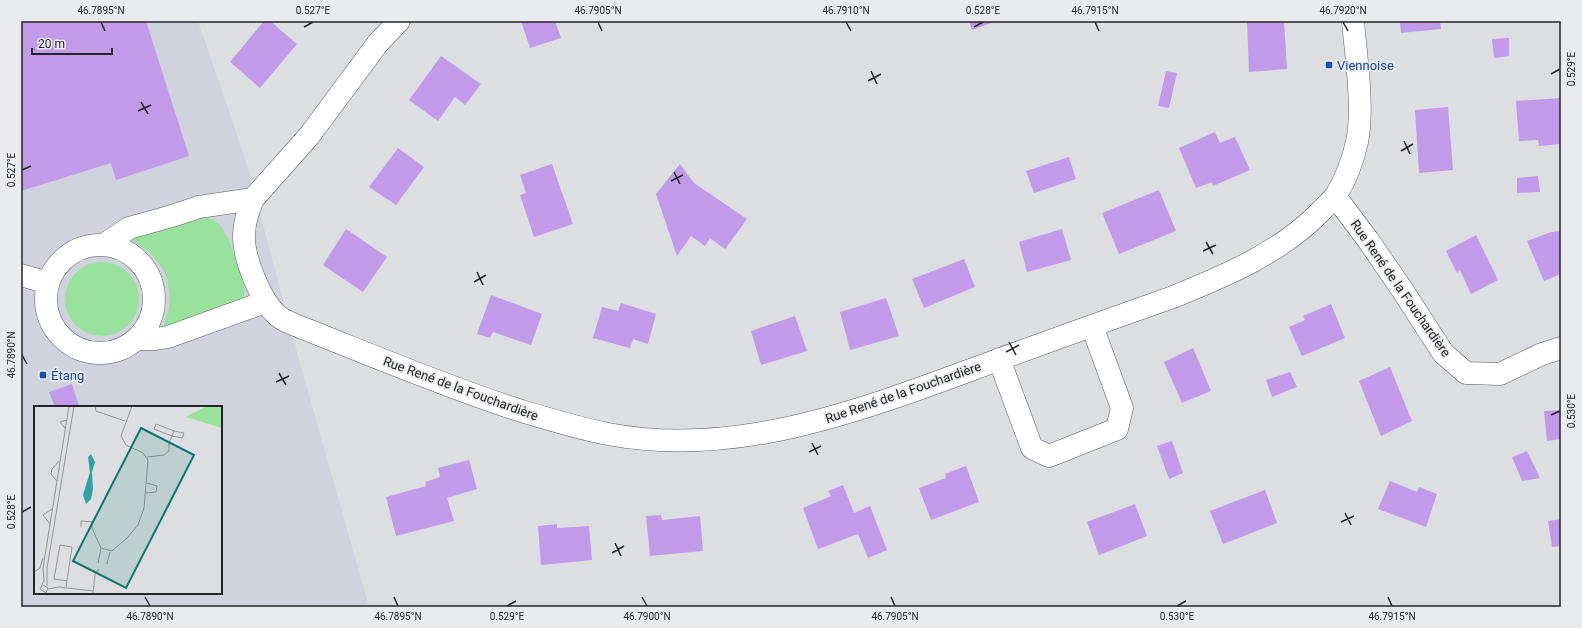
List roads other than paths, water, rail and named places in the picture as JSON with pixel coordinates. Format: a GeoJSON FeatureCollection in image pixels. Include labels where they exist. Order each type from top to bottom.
{"type":"FeatureCollection","features":[{"type":"Feature","properties":{"kind":"street","name":"Rue René de la Fouchardière"},"geometry":{"type":"LineString","coordinates":[[399,21],[378,43],[309,136],[253,199],[246,215],[244,236],[247,256],[256,284],[265,302],[278,317],[300,328],[475,396],[544,418],[608,434],[654,440],[693,440],[735,436],[803,425],[847,414],[895,398],[1187,291],[1244,265],[1279,245],[1310,222],[1336,196],[1348,172],[1357,141],[1359,109],[1353,21]]}},
{"type":"Feature","properties":{"kind":"street","name":"Rue René de la Fouchardière"},"geometry":{"type":"LineString","coordinates":[[1336,196],[1382,259],[1443,353],[1466,373],[1500,374],[1542,354],[1561,348]]}},
{"type":"Feature","properties":{"kind":"street"},"geometry":{"type":"LineString","coordinates":[[105,244],[129,228],[199,207],[253,199]]}},
{"type":"Feature","properties":{"kind":"street"},"geometry":{"type":"LineString","coordinates":[[105,244],[122,249],[137,259],[148,273],[154,290],[154,308],[148,325],[137,339],[123,349],[105,354],[88,352],[71,345],[58,334],[49,318],[45,301],[48,283],[56,266],[70,253],[86,246],[105,244]]}},
{"type":"Feature","properties":{"kind":"street"},"geometry":{"type":"LineString","coordinates":[[21,275],[48,283]]}},
{"type":"Feature","properties":{"kind":"street"},"geometry":{"type":"LineString","coordinates":[[137,339],[156,339],[168,337],[265,302]]}},
{"type":"Feature","properties":{"kind":"street"},"geometry":{"type":"LineString","coordinates":[[999,359],[1032,448],[1049,456],[1117,429],[1122,408],[1092,326]]}},
{"type":"Feature","properties":{"kind":"place","name":"Viennoise"},"geometry":{"type":"Point","coordinates":[1329,65]}},
{"type":"Feature","properties":{"kind":"place","name":"Étang"},"geometry":{"type":"Point","coordinates":[43,375]}}]}
